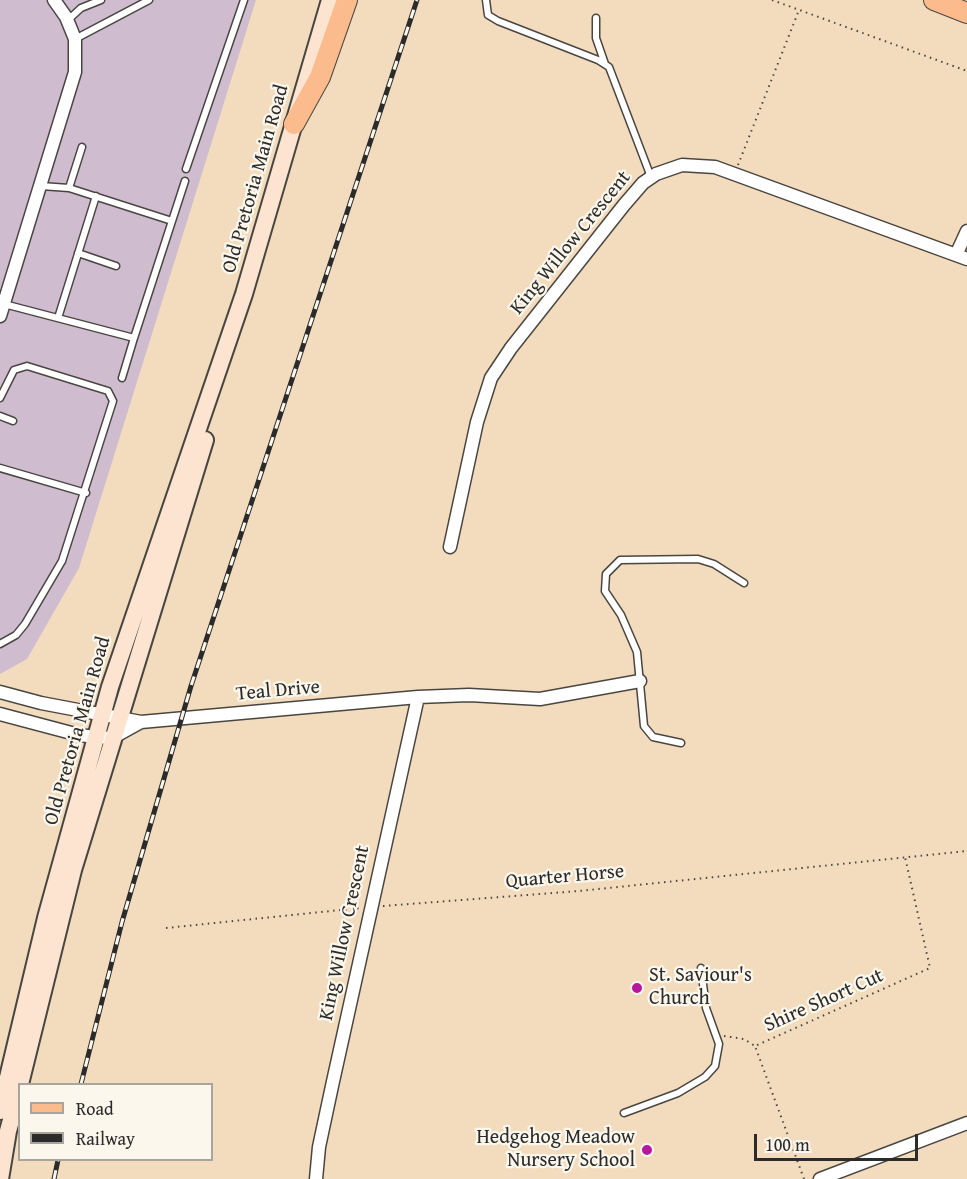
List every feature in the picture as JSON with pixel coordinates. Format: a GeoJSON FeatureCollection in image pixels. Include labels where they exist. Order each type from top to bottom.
{"type":"FeatureCollection","features":[{"type":"Feature","properties":{"kind":"main road","name":"Old Pretoria Main Road"},"geometry":{"type":"LineString","coordinates":[[0,1111],[46,918],[111,715],[220,394],[219,370],[330,0]]}},
{"type":"Feature","properties":{"kind":"main road"},"geometry":{"type":"LineString","coordinates":[[294,124],[320,77],[347,0]]}},
{"type":"Feature","properties":{"kind":"main road"},"geometry":{"type":"LineString","coordinates":[[934,0],[967,13]]}},
{"type":"Feature","properties":{"kind":"main road","name":"Old Pretoria Main Road"},"geometry":{"type":"LineString","coordinates":[[21,1083],[73,870],[103,778],[104,737]]}},
{"type":"Feature","properties":{"kind":"main road","name":"Old Pretoria Main Road"},"geometry":{"type":"LineString","coordinates":[[0,1179],[18,1095]]}},
{"type":"Feature","properties":{"kind":"street"},"geometry":{"type":"LineString","coordinates":[[2,310],[73,85],[76,64],[75,39],[56,1]]}},
{"type":"Feature","properties":{"kind":"street","name":"King Willow Crescent"},"geometry":{"type":"LineString","coordinates":[[450,547],[477,422],[490,378],[624,205],[651,177],[667,169],[689,164],[715,166],[961,257]]}},
{"type":"Feature","properties":{"kind":"street"},"geometry":{"type":"LineString","coordinates":[[961,257],[967,231]]}},
{"type":"Feature","properties":{"kind":"street","name":"Teal Drive"},"geometry":{"type":"LineString","coordinates":[[104,737],[141,722],[418,696],[469,695],[540,699],[640,681]]}},
{"type":"Feature","properties":{"kind":"street","name":"Teal Drive"},"geometry":{"type":"LineString","coordinates":[[0,692],[41,703],[141,722]]}},
{"type":"Feature","properties":{"kind":"street","name":"King Willow Crescent"},"geometry":{"type":"LineString","coordinates":[[316,1179],[319,1147],[418,696]]}},
{"type":"Feature","properties":{"kind":"street"},"geometry":{"type":"LineString","coordinates":[[0,714],[79,735],[104,737]]}},
{"type":"Feature","properties":{"kind":"street"},"geometry":{"type":"LineString","coordinates":[[820,1179],[967,1123]]}},
{"type":"Feature","properties":{"kind":"lane"},"geometry":{"type":"LineString","coordinates":[[67,20],[81,8],[101,0]]}},
{"type":"Feature","properties":{"kind":"lane"},"geometry":{"type":"LineString","coordinates":[[75,39],[149,0]]}},
{"type":"Feature","properties":{"kind":"lane"},"geometry":{"type":"LineString","coordinates":[[186,169],[244,0]]}},
{"type":"Feature","properties":{"kind":"lane"},"geometry":{"type":"LineString","coordinates":[[486,0],[488,15],[498,21],[605,64]]}},
{"type":"Feature","properties":{"kind":"lane"},"geometry":{"type":"LineString","coordinates":[[596,18],[596,38],[605,64],[612,73],[651,177]]}},
{"type":"Feature","properties":{"kind":"lane"},"geometry":{"type":"LineString","coordinates":[[69,188],[82,147]]}},
{"type":"Feature","properties":{"kind":"lane"},"geometry":{"type":"LineString","coordinates":[[122,378],[185,181]]}},
{"type":"Feature","properties":{"kind":"lane"},"geometry":{"type":"LineString","coordinates":[[41,186],[69,188],[172,221]]}},
{"type":"Feature","properties":{"kind":"lane"},"geometry":{"type":"LineString","coordinates":[[58,318],[96,196]]}},
{"type":"Feature","properties":{"kind":"lane"},"geometry":{"type":"LineString","coordinates":[[78,253],[116,266]]}},
{"type":"Feature","properties":{"kind":"lane"},"geometry":{"type":"LineString","coordinates":[[2,310],[58,318],[134,338]]}},
{"type":"Feature","properties":{"kind":"lane"},"geometry":{"type":"LineString","coordinates":[[0,398],[14,370],[27,366],[108,391],[112,395],[112,410],[86,493],[56,570],[25,624],[16,635],[0,644]]}},
{"type":"Feature","properties":{"kind":"lane"},"geometry":{"type":"LineString","coordinates":[[0,416],[13,421]]}},
{"type":"Feature","properties":{"kind":"lane"},"geometry":{"type":"LineString","coordinates":[[0,468],[86,493]]}},
{"type":"Feature","properties":{"kind":"lane"},"geometry":{"type":"LineString","coordinates":[[681,743],[664,741],[647,733],[641,711],[640,681],[634,644],[604,588],[606,574],[614,563],[636,558],[698,559],[714,564],[744,583]]}},
{"type":"Feature","properties":{"kind":"lane"},"geometry":{"type":"LineString","coordinates":[[624,1113],[678,1093],[705,1077],[715,1066],[719,1056],[706,1008],[701,968]]}},
{"type":"Feature","properties":{"kind":"path"},"geometry":{"type":"LineString","coordinates":[[772,0],[967,71]]}},
{"type":"Feature","properties":{"kind":"path"},"geometry":{"type":"LineString","coordinates":[[735,173],[800,10]]}},
{"type":"Feature","properties":{"kind":"path","name":"Quarter Horse"},"geometry":{"type":"LineString","coordinates":[[166,928],[371,907],[590,890],[967,851]]}},
{"type":"Feature","properties":{"kind":"path","name":"Shire Short Cut"},"geometry":{"type":"LineString","coordinates":[[804,1179],[755,1046],[930,968],[905,857]]}},
{"type":"Feature","properties":{"kind":"path"},"geometry":{"type":"LineString","coordinates":[[715,1035],[744,1039],[755,1046]]}},
{"type":"Feature","properties":{"kind":"shaded area"},"geometry":{"type":"Polygon","coordinates":[[[0,0],[256,0],[79,568],[27,659],[0,674],[0,0]]]}},
{"type":"Feature","properties":{"kind":"railway"},"geometry":{"type":"LineString","coordinates":[[81,1083],[122,922],[191,686],[417,0]]}},
{"type":"Feature","properties":{"kind":"railway"},"geometry":{"type":"LineString","coordinates":[[54,1179],[58,1161]]}},
{"type":"Feature","properties":{"kind":"place","name":"St. Saviour's Church"},"geometry":{"type":"Point","coordinates":[637,988]}},
{"type":"Feature","properties":{"kind":"place","name":"Hedgehog Meadow Nursery School"},"geometry":{"type":"Point","coordinates":[647,1150]}}]}
